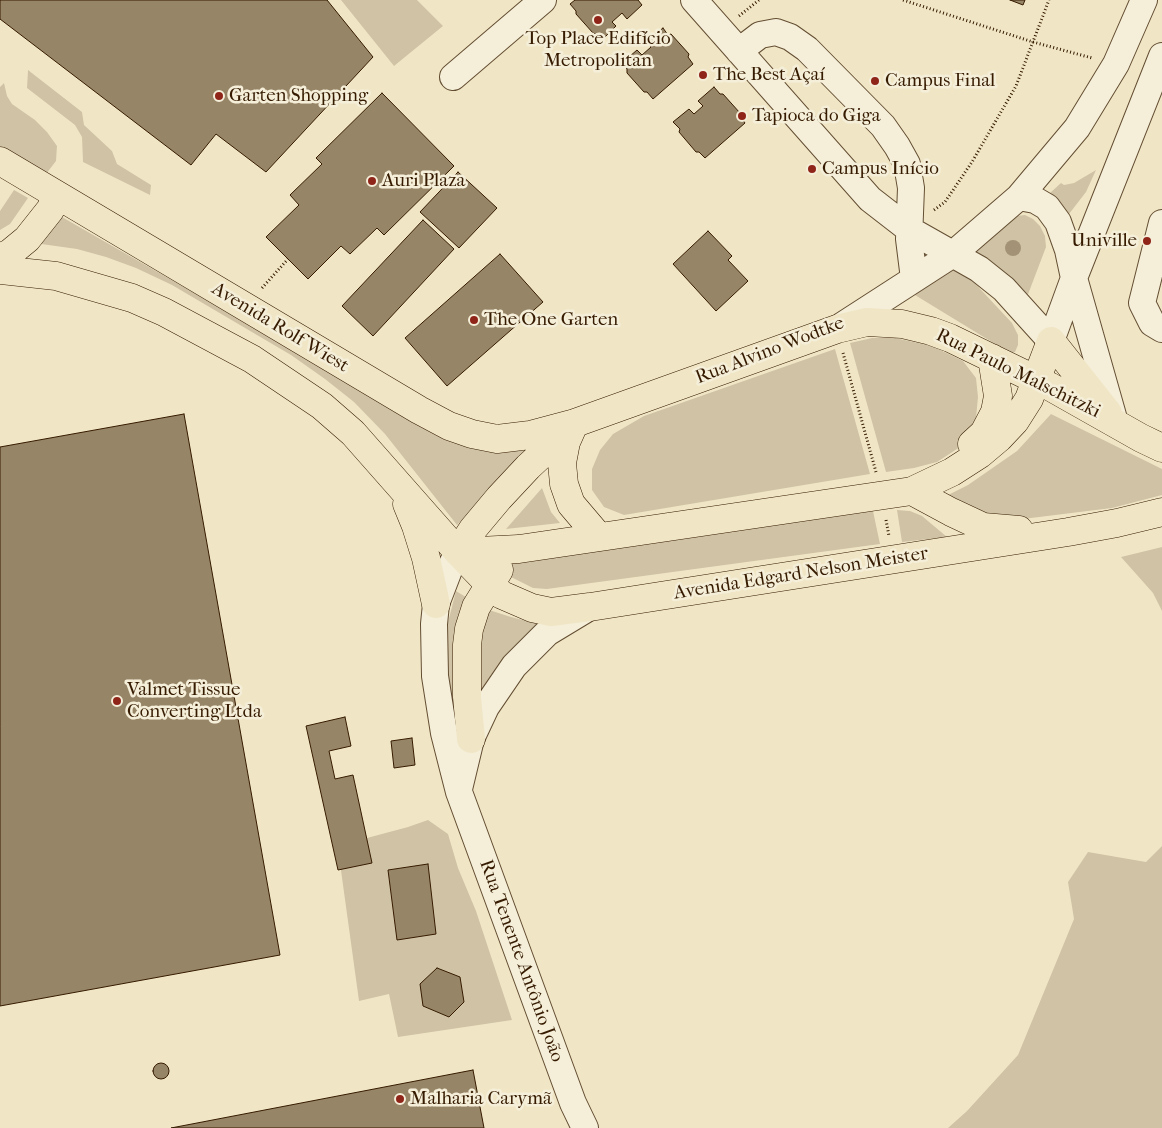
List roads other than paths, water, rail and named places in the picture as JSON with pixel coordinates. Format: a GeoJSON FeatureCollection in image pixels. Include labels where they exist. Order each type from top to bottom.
{"type":"FeatureCollection","features":[{"type":"Feature","properties":{"kind":"main road","name":"Avenida Rolf Wiest"},"geometry":{"type":"LineString","coordinates":[[0,161],[449,426],[472,434],[497,439],[530,435],[575,423]]}},
{"type":"Feature","properties":{"kind":"main road"},"geometry":{"type":"LineString","coordinates":[[0,258],[10,253],[27,239],[42,222],[57,196]]}},
{"type":"Feature","properties":{"kind":"main road"},"geometry":{"type":"LineString","coordinates":[[0,270],[56,276],[132,298],[164,312],[252,359],[322,406],[353,433],[458,552]]}},
{"type":"Feature","properties":{"kind":"main road","name":"Rua Paulo Malschitzki"},"geometry":{"type":"LineString","coordinates":[[837,329],[867,322],[902,324],[931,331],[950,338],[1038,380],[1162,448]]}},
{"type":"Feature","properties":{"kind":"main road","name":"Rua Alvino Wodtke"},"geometry":{"type":"LineString","coordinates":[[575,423],[837,329]]}},
{"type":"Feature","properties":{"kind":"main road"},"geometry":{"type":"LineString","coordinates":[[458,552],[520,550],[912,491],[952,472],[980,454],[1015,421],[1038,380],[1051,341]]}},
{"type":"Feature","properties":{"kind":"main road"},"geometry":{"type":"LineString","coordinates":[[1051,341],[1074,368],[1114,422]]}},
{"type":"Feature","properties":{"kind":"main road"},"geometry":{"type":"LineString","coordinates":[[912,491],[960,456],[984,433],[996,412],[998,396],[992,358]]}},
{"type":"Feature","properties":{"kind":"main road"},"geometry":{"type":"LineString","coordinates":[[575,423],[566,442],[562,463],[564,484],[572,504],[599,538]]}},
{"type":"Feature","properties":{"kind":"main road"},"geometry":{"type":"LineString","coordinates":[[458,552],[473,529],[499,498],[528,467],[575,423]]}},
{"type":"Feature","properties":{"kind":"main road"},"geometry":{"type":"LineString","coordinates":[[397,482],[416,526],[426,558],[436,604]]}},
{"type":"Feature","properties":{"kind":"main road"},"geometry":{"type":"LineString","coordinates":[[912,491],[950,512],[983,527],[1068,532]]}},
{"type":"Feature","properties":{"kind":"main road","name":"Avenida Edgard Nelson Meister"},"geometry":{"type":"LineString","coordinates":[[458,552],[502,595],[532,608],[551,612],[590,608],[1068,532],[1162,512]]}},
{"type":"Feature","properties":{"kind":"main road"},"geometry":{"type":"LineString","coordinates":[[471,739],[466,645],[469,629],[476,607],[489,584],[502,567],[520,550]]}},
{"type":"Feature","properties":{"kind":"street"},"geometry":{"type":"LineString","coordinates":[[453,77],[544,0]]}},
{"type":"Feature","properties":{"kind":"street","name":"Rua Alvino Wodtke"},"geometry":{"type":"LineString","coordinates":[[837,329],[953,254],[1019,197],[1077,128],[1116,64],[1144,0]]}},
{"type":"Feature","properties":{"kind":"street"},"geometry":{"type":"LineString","coordinates":[[696,1],[870,199],[910,230],[979,269],[1004,289],[1051,341],[1162,56]]}},
{"type":"Feature","properties":{"kind":"street"},"geometry":{"type":"LineString","coordinates":[[738,51],[760,35],[776,32],[790,37],[807,49],[882,126],[897,146],[907,164],[911,188],[909,239],[914,280]]}},
{"type":"Feature","properties":{"kind":"street"},"geometry":{"type":"LineString","coordinates":[[1019,197],[1035,200],[1047,207],[1058,222],[1068,250],[1114,422]]}},
{"type":"Feature","properties":{"kind":"street"},"geometry":{"type":"LineString","coordinates":[[1162,223],[1142,303],[1152,322],[1162,329]]}},
{"type":"Feature","properties":{"kind":"street","name":"Rua Tenente Antônio João"},"geometry":{"type":"LineString","coordinates":[[458,552],[436,604],[434,624],[435,676],[444,733],[458,792],[573,1103],[585,1128]]}},
{"type":"Feature","properties":{"kind":"street"},"geometry":{"type":"LineString","coordinates":[[458,792],[471,739],[486,707],[514,666],[547,633],[590,608]]}},
{"type":"Feature","properties":{"kind":"place","name":"Top Place Edifício Metropolitan"},"geometry":{"type":"Point","coordinates":[598,20]}},
{"type":"Feature","properties":{"kind":"place","name":"The Best Açaí"},"geometry":{"type":"Point","coordinates":[703,75]}},
{"type":"Feature","properties":{"kind":"place","name":"Campus Final"},"geometry":{"type":"Point","coordinates":[875,81]}},
{"type":"Feature","properties":{"kind":"place","name":"Garten Shopping"},"geometry":{"type":"Point","coordinates":[219,96]}},
{"type":"Feature","properties":{"kind":"place","name":"Tapioca do Giga"},"geometry":{"type":"Point","coordinates":[742,116]}},
{"type":"Feature","properties":{"kind":"place","name":"Campus Início"},"geometry":{"type":"Point","coordinates":[812,169]}},
{"type":"Feature","properties":{"kind":"place","name":"Auri Plaza"},"geometry":{"type":"Point","coordinates":[372,181]}},
{"type":"Feature","properties":{"kind":"place","name":"Univille"},"geometry":{"type":"Point","coordinates":[1147,241]}},
{"type":"Feature","properties":{"kind":"place","name":"The One Garten"},"geometry":{"type":"Point","coordinates":[474,320]}},
{"type":"Feature","properties":{"kind":"place","name":"Valmet Tissue Converting Ltda"},"geometry":{"type":"Point","coordinates":[117,701]}},
{"type":"Feature","properties":{"kind":"place","name":"Malharia Carymã"},"geometry":{"type":"Point","coordinates":[400,1099]}}]}
